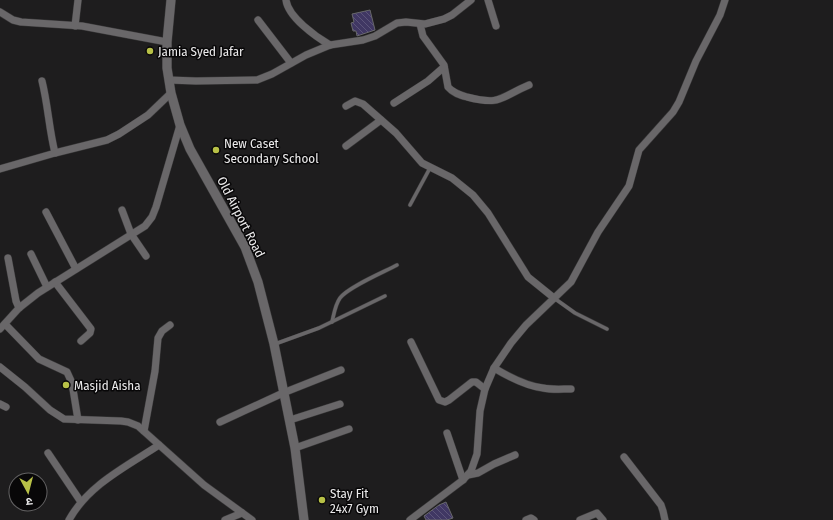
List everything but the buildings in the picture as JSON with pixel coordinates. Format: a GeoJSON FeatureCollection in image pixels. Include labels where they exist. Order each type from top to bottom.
{"type":"FeatureCollection","features":[{"type":"Feature","properties":{"kind":"main road","name":"Old Airport Road"},"geometry":{"type":"LineString","coordinates":[[171,0],[167,42],[167,68],[171,93],[180,125],[190,149],[245,247],[258,282],[274,344],[283,393],[296,448],[304,520]]}},
{"type":"Feature","properties":{"kind":"street"},"geometry":{"type":"LineString","coordinates":[[75,26],[78,0]]}},
{"type":"Feature","properties":{"kind":"street"},"geometry":{"type":"LineString","coordinates":[[286,0],[289,8],[302,25],[330,45]]}},
{"type":"Feature","properties":{"kind":"street"},"geometry":{"type":"LineString","coordinates":[[169,80],[196,82],[257,80],[330,45],[369,38],[402,22],[420,24],[444,20],[452,16],[471,0]]}},
{"type":"Feature","properties":{"kind":"street"},"geometry":{"type":"LineString","coordinates":[[488,0],[496,26]]}},
{"type":"Feature","properties":{"kind":"street"},"geometry":{"type":"LineString","coordinates":[[465,478],[474,463],[477,454],[480,411],[485,389],[494,368],[511,343],[526,325],[571,282],[598,232],[629,186],[640,150],[673,112],[679,102],[696,61],[720,15],[725,0]]}},
{"type":"Feature","properties":{"kind":"street"},"geometry":{"type":"LineString","coordinates":[[0,12],[13,20],[21,22],[75,26],[167,42]]}},
{"type":"Feature","properties":{"kind":"street"},"geometry":{"type":"LineString","coordinates":[[258,20],[291,63]]}},
{"type":"Feature","properties":{"kind":"street"},"geometry":{"type":"LineString","coordinates":[[420,24],[423,36],[444,67],[450,90],[478,100],[496,101],[529,85]]}},
{"type":"Feature","properties":{"kind":"street"},"geometry":{"type":"LineString","coordinates":[[394,102],[428,81],[444,67]]}},
{"type":"Feature","properties":{"kind":"street"},"geometry":{"type":"LineString","coordinates":[[42,81],[47,99],[49,128],[55,153]]}},
{"type":"Feature","properties":{"kind":"street"},"geometry":{"type":"LineString","coordinates":[[0,169],[107,140],[148,115],[171,93]]}},
{"type":"Feature","properties":{"kind":"street"},"geometry":{"type":"LineString","coordinates":[[346,106],[355,101],[363,104],[396,133],[416,157],[430,168],[452,178],[473,195],[488,213],[528,277],[554,298]]}},
{"type":"Feature","properties":{"kind":"street"},"geometry":{"type":"LineString","coordinates":[[346,146],[381,120]]}},
{"type":"Feature","properties":{"kind":"street"},"geometry":{"type":"LineString","coordinates":[[78,420],[72,383],[67,372],[39,359],[2,327],[19,308],[47,287],[145,226],[152,217],[180,125]]}},
{"type":"Feature","properties":{"kind":"street"},"geometry":{"type":"LineString","coordinates":[[122,210],[131,234],[146,256]]}},
{"type":"Feature","properties":{"kind":"street"},"geometry":{"type":"LineString","coordinates":[[46,212],[76,269]]}},
{"type":"Feature","properties":{"kind":"street"},"geometry":{"type":"LineString","coordinates":[[31,254],[47,287]]}},
{"type":"Feature","properties":{"kind":"street"},"geometry":{"type":"LineString","coordinates":[[8,258],[16,301],[19,308]]}},
{"type":"Feature","properties":{"kind":"street"},"geometry":{"type":"LineString","coordinates":[[55,282],[91,329],[90,333],[81,341]]}},
{"type":"Feature","properties":{"kind":"street"},"geometry":{"type":"LineString","coordinates":[[144,431],[155,372],[158,338],[162,331],[170,325]]}},
{"type":"Feature","properties":{"kind":"street"},"geometry":{"type":"LineString","coordinates":[[411,342],[439,400],[445,402],[449,400],[472,382],[476,382],[485,389]]}},
{"type":"Feature","properties":{"kind":"street"},"geometry":{"type":"LineString","coordinates":[[0,367],[59,417],[64,419],[128,422],[138,426],[204,485],[252,520]]}},
{"type":"Feature","properties":{"kind":"street"},"geometry":{"type":"LineString","coordinates":[[494,368],[534,387],[544,389],[571,389]]}},
{"type":"Feature","properties":{"kind":"street"},"geometry":{"type":"LineString","coordinates":[[220,422],[283,393],[341,370]]}},
{"type":"Feature","properties":{"kind":"street"},"geometry":{"type":"LineString","coordinates":[[290,420],[340,404]]}},
{"type":"Feature","properties":{"kind":"street"},"geometry":{"type":"LineString","coordinates":[[296,448],[350,429]]}},
{"type":"Feature","properties":{"kind":"street"},"geometry":{"type":"LineString","coordinates":[[447,433],[465,478]]}},
{"type":"Feature","properties":{"kind":"street"},"geometry":{"type":"LineString","coordinates":[[69,520],[81,502],[102,483],[159,446]]}},
{"type":"Feature","properties":{"kind":"street"},"geometry":{"type":"LineString","coordinates":[[48,453],[81,502]]}},
{"type":"Feature","properties":{"kind":"street"},"geometry":{"type":"LineString","coordinates":[[413,519],[465,478],[515,455]]}},
{"type":"Feature","properties":{"kind":"street"},"geometry":{"type":"LineString","coordinates":[[624,457],[661,505],[664,520]]}},
{"type":"Feature","properties":{"kind":"street"},"geometry":{"type":"LineString","coordinates":[[224,520],[242,513]]}},
{"type":"Feature","properties":{"kind":"street"},"geometry":{"type":"LineString","coordinates":[[580,520],[597,513],[603,520]]}},
{"type":"Feature","properties":{"kind":"street"},"geometry":{"type":"LineString","coordinates":[[526,520],[531,518],[534,520]]}},
{"type":"Feature","properties":{"kind":"lane"},"geometry":{"type":"LineString","coordinates":[[410,205],[430,168]]}},
{"type":"Feature","properties":{"kind":"lane"},"geometry":{"type":"LineString","coordinates":[[332,322],[336,305],[343,295],[352,288],[397,265]]}},
{"type":"Feature","properties":{"kind":"lane"},"geometry":{"type":"LineString","coordinates":[[274,344],[332,322],[385,296]]}},
{"type":"Feature","properties":{"kind":"lane"},"geometry":{"type":"LineString","coordinates":[[554,298],[575,314],[607,329]]}},
{"type":"Feature","properties":{"kind":"place","name":"Jamia Syed Jafar"},"geometry":{"type":"Point","coordinates":[150,51]}},
{"type":"Feature","properties":{"kind":"place","name":"New Caset Secondary School"},"geometry":{"type":"Point","coordinates":[216,150]}},
{"type":"Feature","properties":{"kind":"place","name":"Masjid Aisha"},"geometry":{"type":"Point","coordinates":[66,385]}},
{"type":"Feature","properties":{"kind":"place","name":"Stay Fit 24x7 Gym"},"geometry":{"type":"Point","coordinates":[322,500]}}]}
